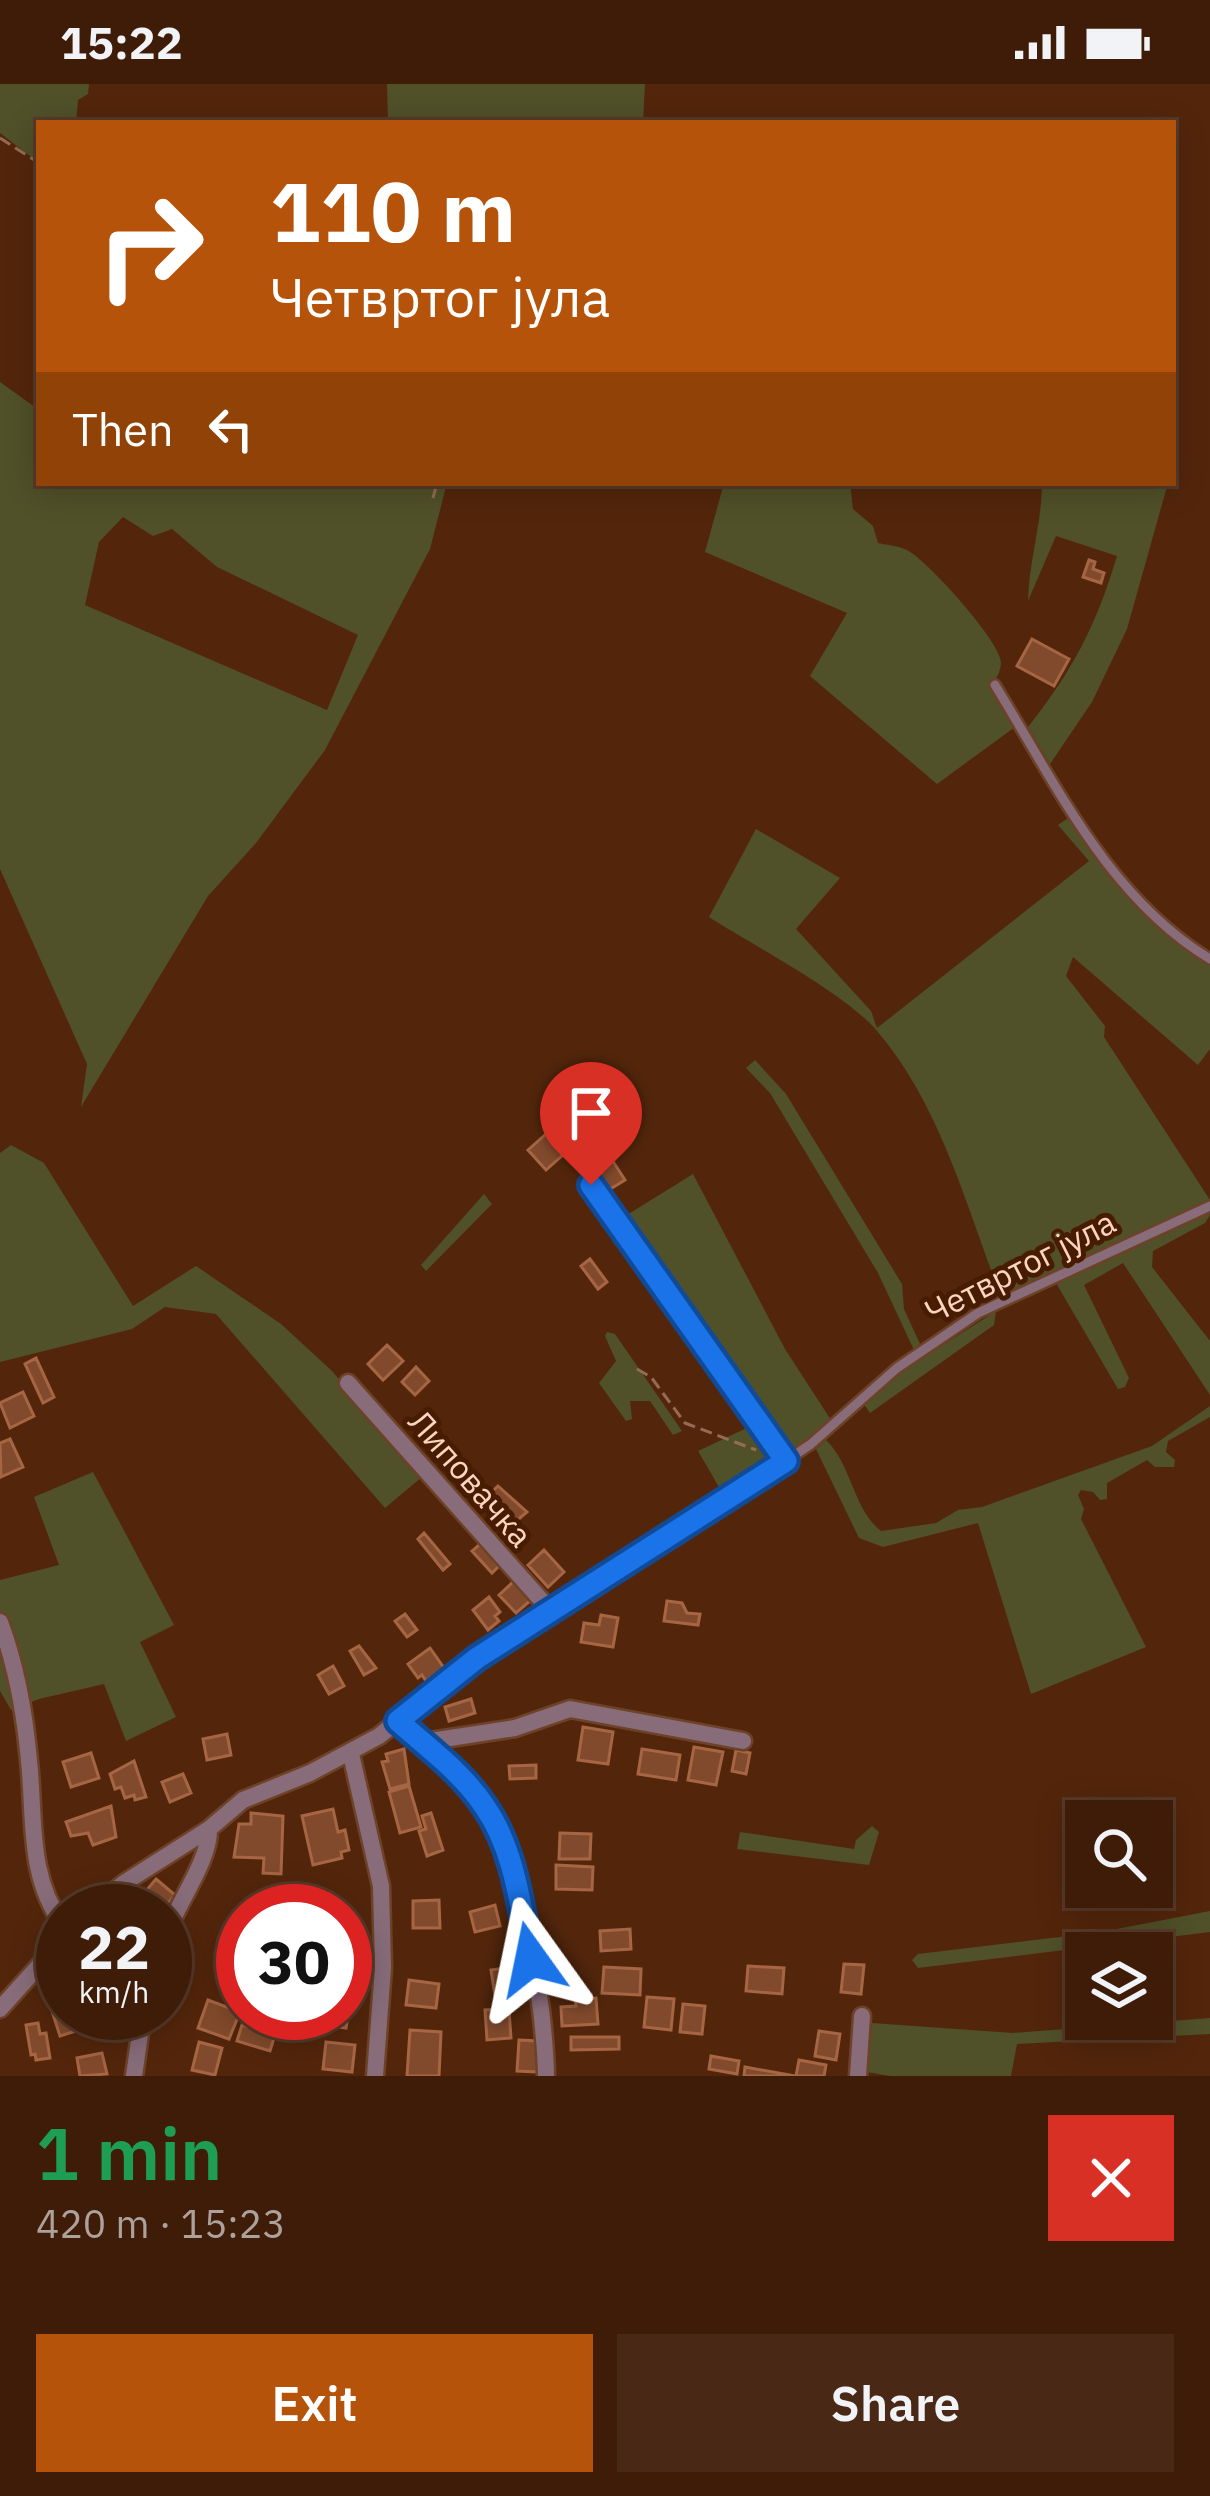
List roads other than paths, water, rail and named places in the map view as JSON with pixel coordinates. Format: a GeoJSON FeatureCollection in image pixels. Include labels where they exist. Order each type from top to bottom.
{"type":"FeatureCollection","features":[{"type":"Feature","properties":{"kind":"street"},"geometry":{"type":"LineString","coordinates":[[591,1185],[786,1461]]}},
{"type":"Feature","properties":{"kind":"street","name":"Липовачка"},"geometry":{"type":"LineString","coordinates":[[348,1383],[551,1611]]}},
{"type":"Feature","properties":{"kind":"street","name":"Четвртог јула"},"geometry":{"type":"LineString","coordinates":[[123,1884],[209,1829],[243,1800],[350,1754],[477,1658],[786,1461]]}},
{"type":"Feature","properties":{"kind":"street"},"geometry":{"type":"LineString","coordinates":[[0,1622],[11,1651],[30,1762],[30,1817],[43,1884]]}},
{"type":"Feature","properties":{"kind":"street"},"geometry":{"type":"LineString","coordinates":[[424,1742],[515,1728],[570,1709],[743,1741]]}},
{"type":"Feature","properties":{"kind":"street"},"geometry":{"type":"LineString","coordinates":[[398,1721],[471,1788],[499,1833],[511,1867],[539,2000],[546,2076]]}},
{"type":"Feature","properties":{"kind":"street"},"geometry":{"type":"LineString","coordinates":[[350,1754],[381,1886],[383,1968],[375,2076]]}},
{"type":"Feature","properties":{"kind":"street"},"geometry":{"type":"LineString","coordinates":[[188,1884],[206,1849],[209,1829]]}},
{"type":"Feature","properties":{"kind":"street"},"geometry":{"type":"LineString","coordinates":[[0,2009],[36,1969]]}},
{"type":"Feature","properties":{"kind":"street"},"geometry":{"type":"LineString","coordinates":[[858,2076],[862,2016]]}},
{"type":"Feature","properties":{"kind":"street"},"geometry":{"type":"LineString","coordinates":[[134,2076],[138,2040]]}},
{"type":"Feature","properties":{"kind":"lane"},"geometry":{"type":"LineString","coordinates":[[995,686],[1116,878],[1156,920],[1210,959]]}},
{"type":"Feature","properties":{"kind":"lane","name":"Четвртог јула"},"geometry":{"type":"LineString","coordinates":[[786,1461],[812,1444],[897,1368],[978,1313],[1210,1206]]}}]}
